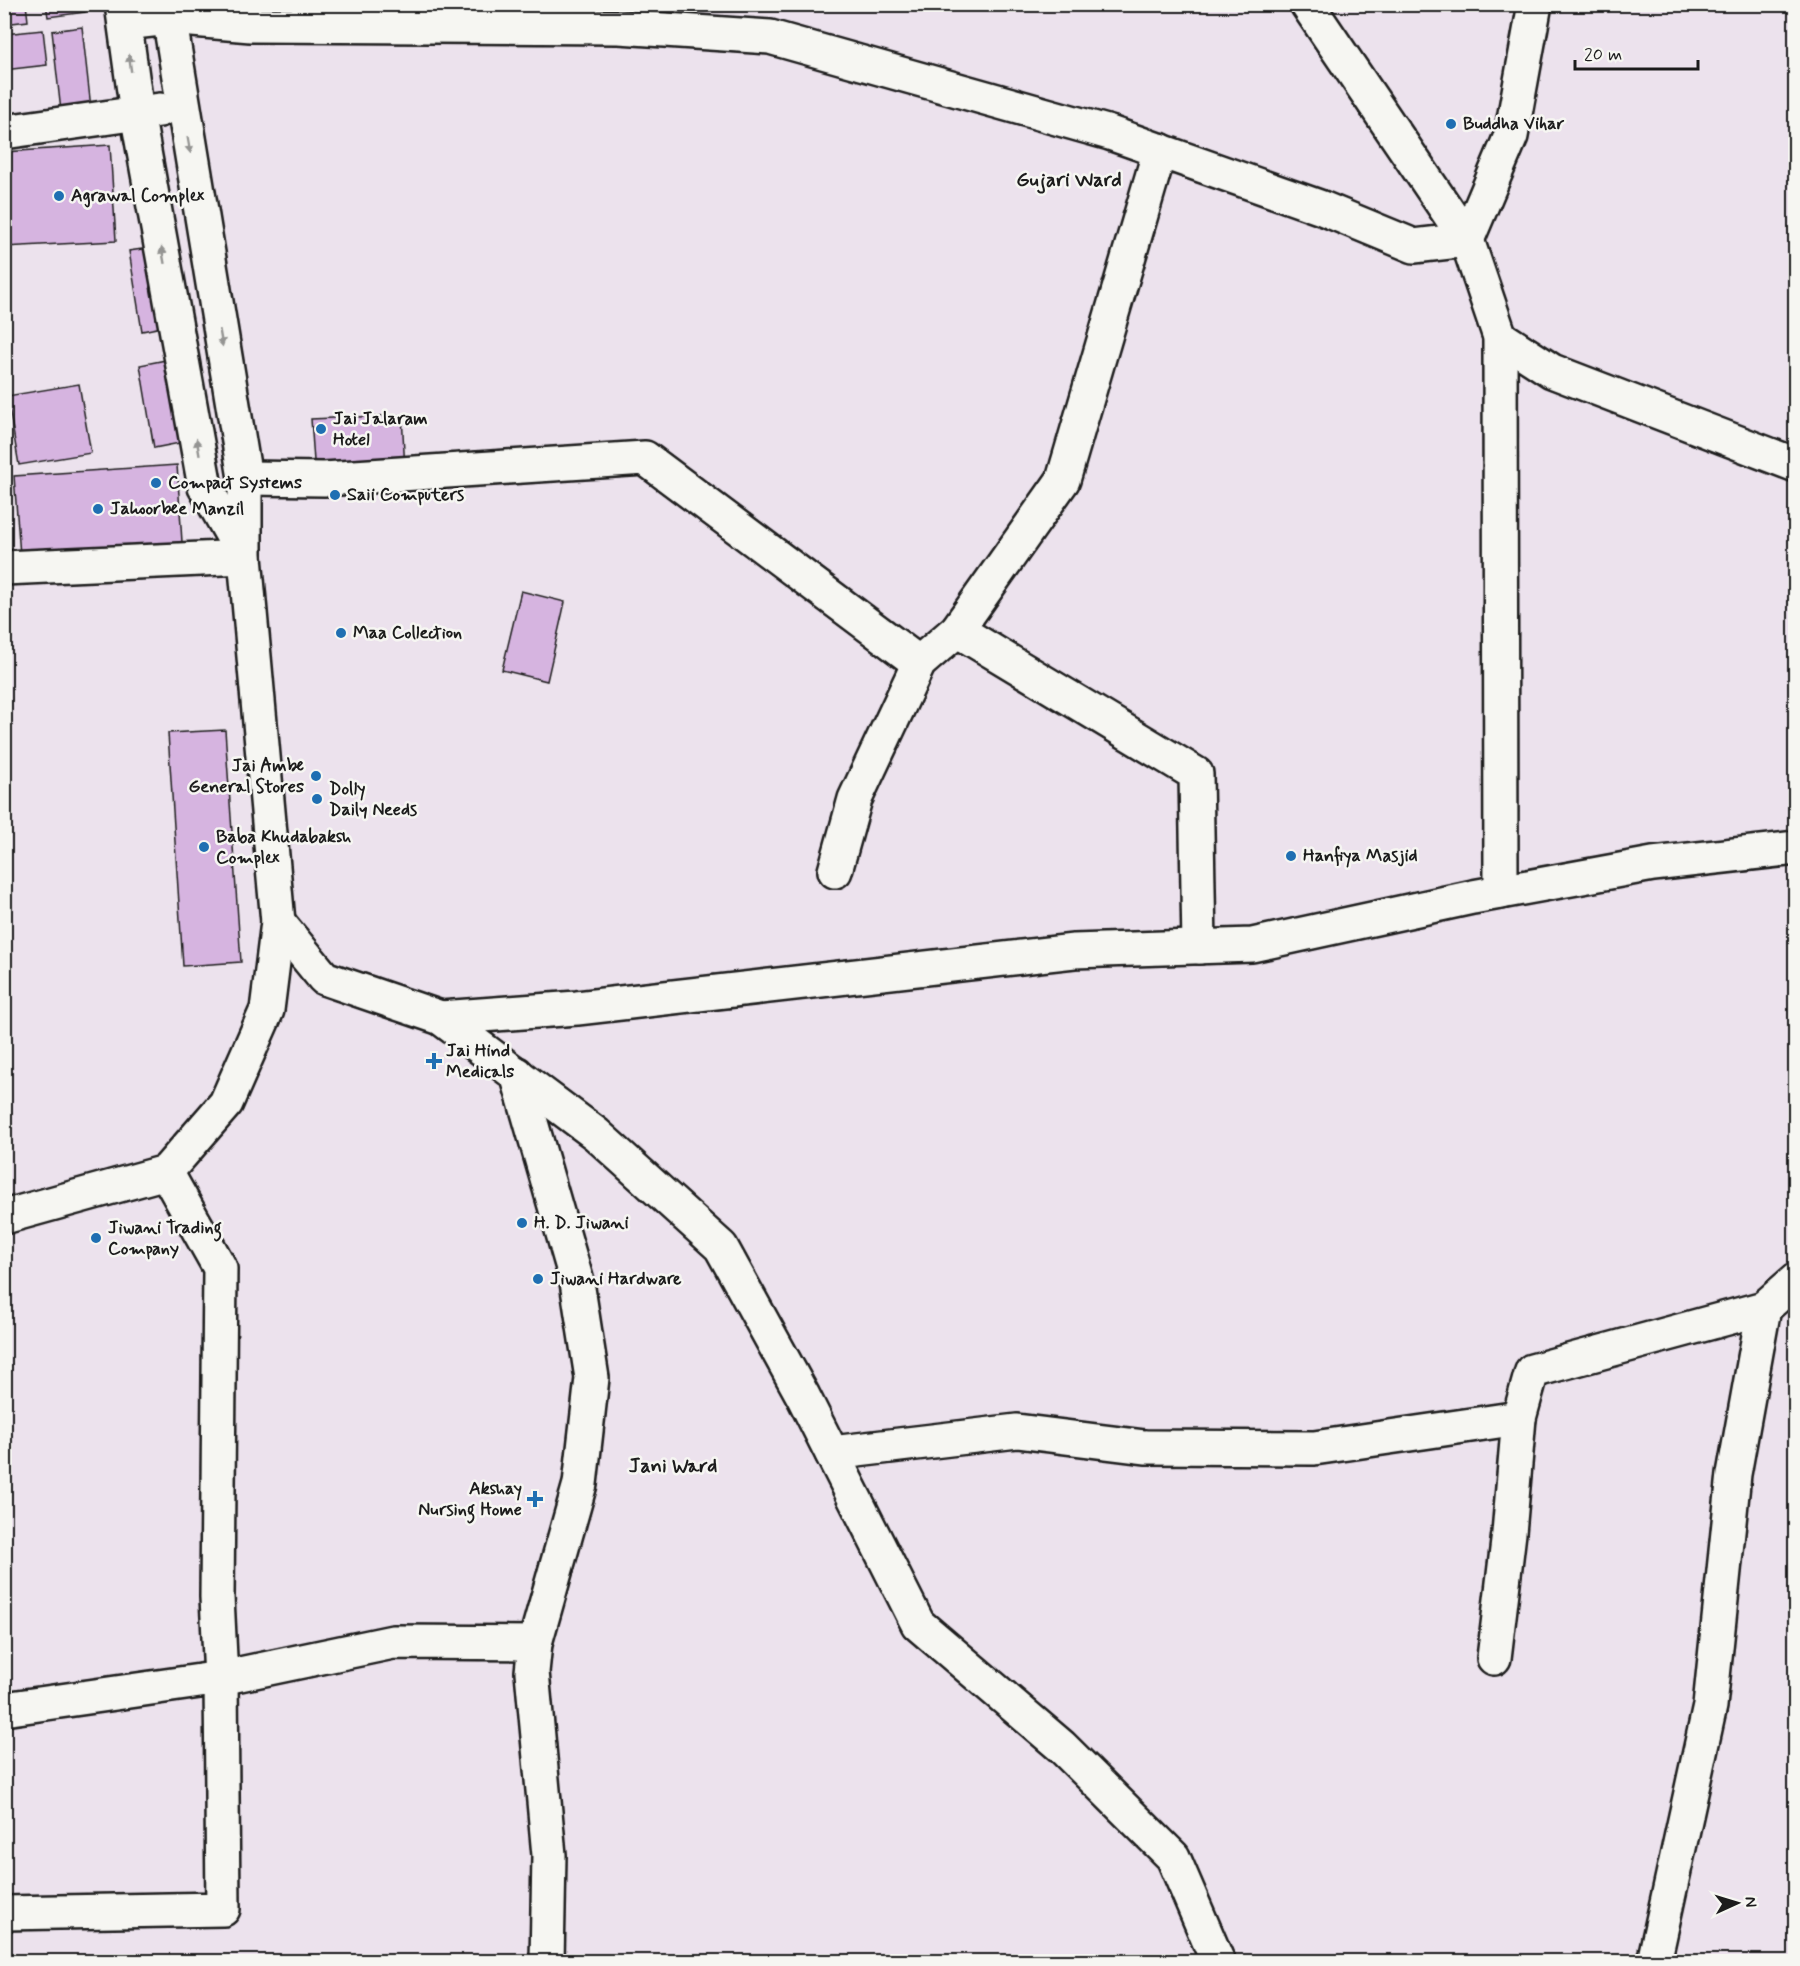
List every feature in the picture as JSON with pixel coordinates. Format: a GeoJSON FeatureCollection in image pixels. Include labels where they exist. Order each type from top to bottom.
{"type":"FeatureCollection","features":[{"type":"Feature","properties":{"kind":"street"},"geometry":{"type":"LineString","coordinates":[[1307,4],[1467,240],[1500,337],[1501,892]]}},
{"type":"Feature","properties":{"kind":"street"},"geometry":{"type":"LineString","coordinates":[[1467,240],[1511,136],[1535,4]]}},
{"type":"Feature","properties":{"kind":"street"},"geometry":{"type":"LineString","coordinates":[[245,557],[205,487],[137,113],[123,14],[168,11],[251,25],[619,27],[770,37],[1110,133],[1322,208],[1414,246],[1467,240]]}},
{"type":"Feature","properties":{"kind":"street"},"geometry":{"type":"LineString","coordinates":[[4,1217],[166,1172],[226,1102],[267,1010],[278,922],[245,557],[245,478],[168,11]]}},
{"type":"Feature","properties":{"kind":"street"},"geometry":{"type":"LineString","coordinates":[[4,132],[182,106]]}},
{"type":"Feature","properties":{"kind":"street"},"geometry":{"type":"LineString","coordinates":[[835,871],[855,800],[919,663],[957,630],[1063,480],[1160,150]]}},
{"type":"Feature","properties":{"kind":"street"},"geometry":{"type":"LineString","coordinates":[[1500,337],[1552,371],[1796,465]]}},
{"type":"Feature","properties":{"kind":"street"},"geometry":{"type":"LineString","coordinates":[[245,478],[324,479],[645,458],[919,663]]}},
{"type":"Feature","properties":{"kind":"street"},"geometry":{"type":"LineString","coordinates":[[4,568],[245,557]]}},
{"type":"Feature","properties":{"kind":"street"},"geometry":{"type":"LineString","coordinates":[[957,630],[1196,774],[1199,947]]}},
{"type":"Feature","properties":{"kind":"street"},"geometry":{"type":"LineString","coordinates":[[441,1018],[577,1008],[1074,951],[1252,945],[1501,892],[1653,864],[1796,848]]}},
{"type":"Feature","properties":{"kind":"street"},"geometry":{"type":"LineString","coordinates":[[278,922],[324,978],[441,1018],[596,1134],[721,1247],[832,1453],[918,1624],[1061,1746],[1173,1857],[1218,1962]]}},
{"type":"Feature","properties":{"kind":"street"},"geometry":{"type":"LineString","coordinates":[[517,1074],[577,1282],[592,1378],[580,1484],[535,1643],[532,1672],[549,1855],[547,1962]]}},
{"type":"Feature","properties":{"kind":"street"},"geometry":{"type":"LineString","coordinates":[[4,1913],[223,1909],[221,1678],[217,1597],[220,1268],[166,1172]]}},
{"type":"Feature","properties":{"kind":"street"},"geometry":{"type":"LineString","coordinates":[[1494,1658],[1509,1533],[1519,1418],[1532,1371],[1764,1308],[1796,1280]]}},
{"type":"Feature","properties":{"kind":"street"},"geometry":{"type":"LineString","coordinates":[[1654,1962],[1710,1706],[1734,1474],[1764,1308]]}},
{"type":"Feature","properties":{"kind":"street"},"geometry":{"type":"LineString","coordinates":[[832,1453],[1017,1431],[1145,1447],[1314,1448],[1519,1418]]}},
{"type":"Feature","properties":{"kind":"street"},"geometry":{"type":"LineString","coordinates":[[4,1709],[221,1678],[393,1642],[535,1643]]}},
{"type":"Feature","properties":{"kind":"building"},"geometry":{"type":"Polygon","coordinates":[[[4,4],[26,4],[28,21],[4,24],[4,4]]]}},
{"type":"Feature","properties":{"kind":"building"},"geometry":{"type":"Polygon","coordinates":[[[46,4],[84,4],[85,12],[48,17],[46,4]]]}},
{"type":"Feature","properties":{"kind":"building"},"geometry":{"type":"Polygon","coordinates":[[[82,27],[91,108],[61,111],[52,31],[82,27]]]}},
{"type":"Feature","properties":{"kind":"building"},"geometry":{"type":"Polygon","coordinates":[[[43,30],[47,65],[4,70],[4,34],[43,30]]]}},
{"type":"Feature","properties":{"kind":"building","name":"Agrawal Complex"},"geometry":{"type":"Polygon","coordinates":[[[110,145],[116,241],[4,247],[4,152],[110,145]]]}},
{"type":"Feature","properties":{"kind":"building"},"geometry":{"type":"Polygon","coordinates":[[[149,248],[162,327],[142,331],[129,251],[149,248]]]}},
{"type":"Feature","properties":{"kind":"building"},"geometry":{"type":"Polygon","coordinates":[[[171,359],[185,442],[154,448],[140,365],[171,359]]]}},
{"type":"Feature","properties":{"kind":"building"},"geometry":{"type":"Polygon","coordinates":[[[79,384],[91,453],[19,465],[7,396],[79,384]]]}},
{"type":"Feature","properties":{"kind":"building"},"geometry":{"type":"Polygon","coordinates":[[[402,415],[405,470],[315,475],[311,419],[402,415]]]}},
{"type":"Feature","properties":{"kind":"building","name":"Jahoorbee Manzil"},"geometry":{"type":"Polygon","coordinates":[[[177,465],[182,542],[20,555],[14,476],[177,465]]]}},
{"type":"Feature","properties":{"kind":"building"},"geometry":{"type":"Polygon","coordinates":[[[521,591],[565,602],[547,681],[502,670],[521,591]]]}},
{"type":"Feature","properties":{"kind":"building","name":"Baba Khudabaksh Complex"},"geometry":{"type":"Polygon","coordinates":[[[225,730],[241,962],[183,966],[168,733],[225,730]]]}},
{"type":"Feature","properties":{"kind":"place","name":"Buddha Vihar"},"geometry":{"type":"Point","coordinates":[1451,124]}},
{"type":"Feature","properties":{"kind":"place","name":"Agrawal Complex"},"geometry":{"type":"Point","coordinates":[59,196]}},
{"type":"Feature","properties":{"kind":"place","name":"Jai Jalaram Hotel"},"geometry":{"type":"Point","coordinates":[321,429]}},
{"type":"Feature","properties":{"kind":"place","name":"Compact Systems"},"geometry":{"type":"Point","coordinates":[156,483]}},
{"type":"Feature","properties":{"kind":"place","name":"Saii Computers"},"geometry":{"type":"Point","coordinates":[335,495]}},
{"type":"Feature","properties":{"kind":"place","name":"Jahoorbee Manzil"},"geometry":{"type":"Point","coordinates":[98,509]}},
{"type":"Feature","properties":{"kind":"place","name":"Maa Collection"},"geometry":{"type":"Point","coordinates":[341,633]}},
{"type":"Feature","properties":{"kind":"place","name":"Jai Ambe General Stores"},"geometry":{"type":"Point","coordinates":[316,776]}},
{"type":"Feature","properties":{"kind":"place","name":"Dolly Daily Needs"},"geometry":{"type":"Point","coordinates":[317,799]}},
{"type":"Feature","properties":{"kind":"place","name":"Baba Khudabaksh Complex"},"geometry":{"type":"Point","coordinates":[204,847]}},
{"type":"Feature","properties":{"kind":"place","name":"Hanfiya Masjid"},"geometry":{"type":"Point","coordinates":[1291,856]}},
{"type":"Feature","properties":{"kind":"place","name":"Jai Hind Medicals"},"geometry":{"type":"Point","coordinates":[434,1061]}},
{"type":"Feature","properties":{"kind":"place","name":"H. D. Jiwani"},"geometry":{"type":"Point","coordinates":[522,1223]}},
{"type":"Feature","properties":{"kind":"place","name":"Jiwani Trading Company"},"geometry":{"type":"Point","coordinates":[96,1238]}},
{"type":"Feature","properties":{"kind":"place","name":"Jiwani Hardware"},"geometry":{"type":"Point","coordinates":[538,1279]}},
{"type":"Feature","properties":{"kind":"place","name":"Akshay Nursing Home"},"geometry":{"type":"Point","coordinates":[535,1499]}},
{"type":"Feature","properties":{"kind":"district","name":"Gujari Ward"},"geometry":{"type":"Point","coordinates":[1069,180]}},
{"type":"Feature","properties":{"kind":"district","name":"Jani Ward"},"geometry":{"type":"Point","coordinates":[673,1466]}}]}
